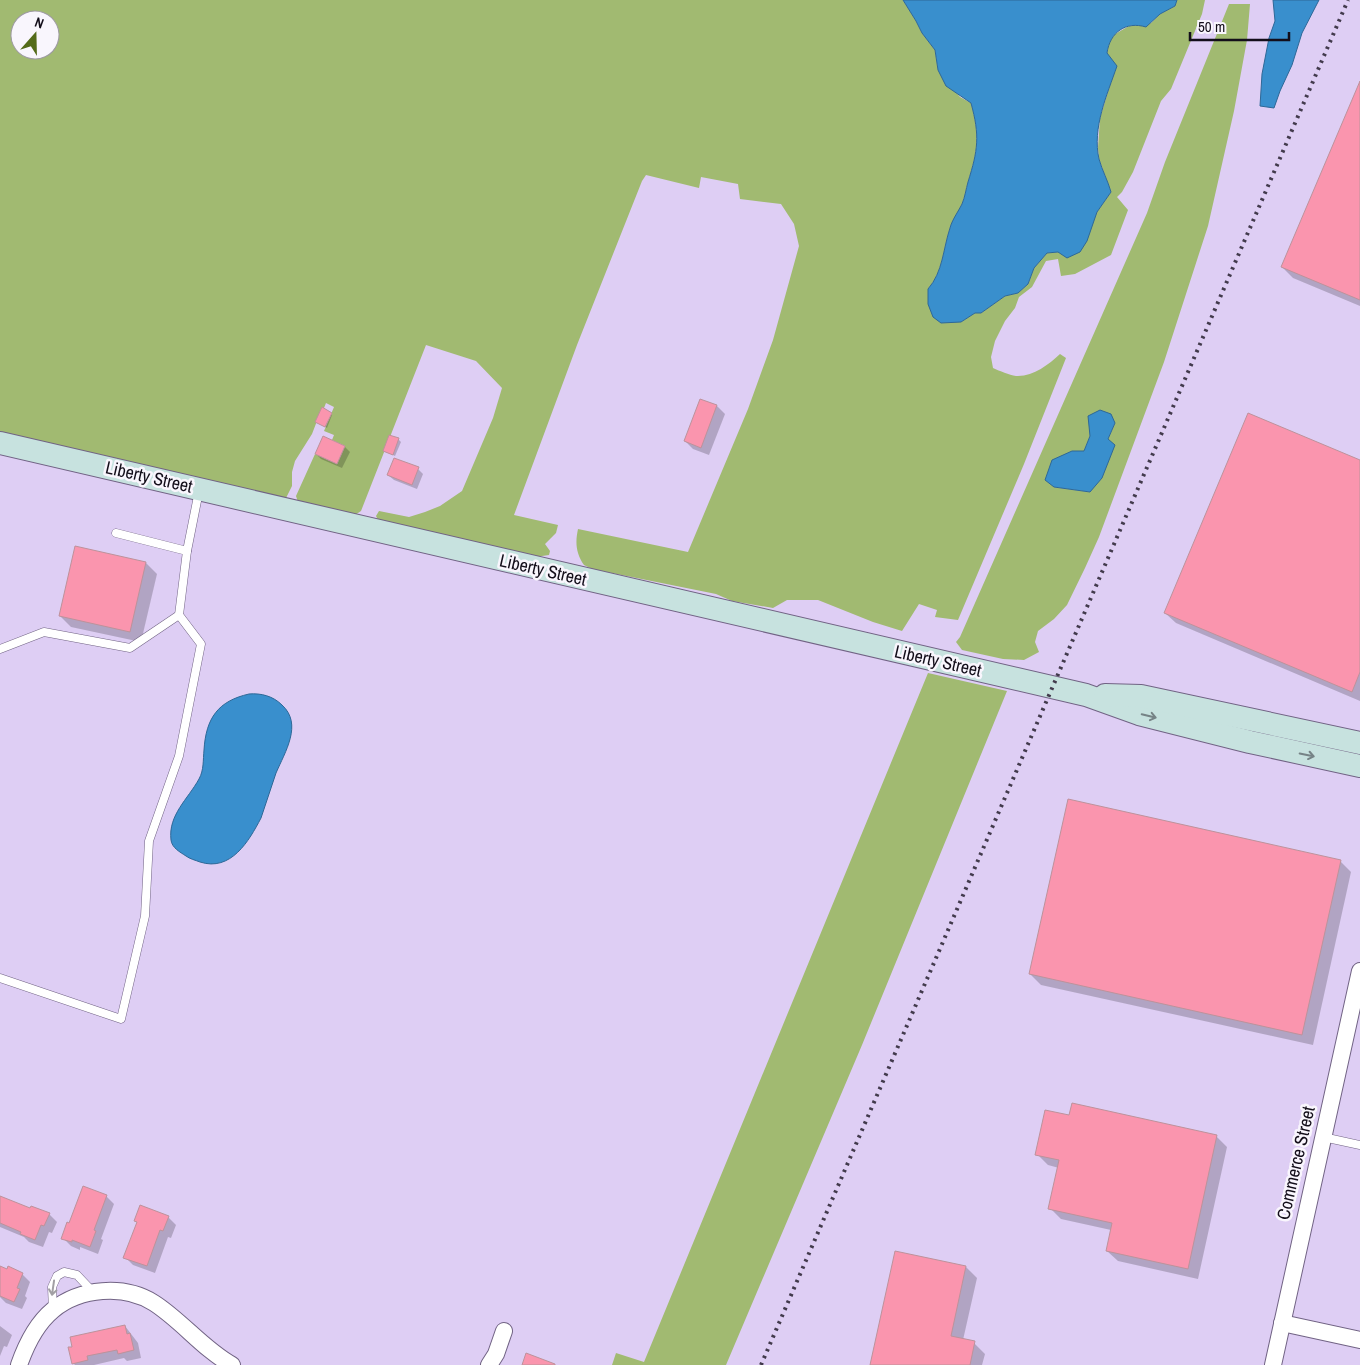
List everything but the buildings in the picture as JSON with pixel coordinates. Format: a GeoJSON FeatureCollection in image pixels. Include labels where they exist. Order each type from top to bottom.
{"type":"FeatureCollection","features":[{"type":"Feature","properties":{"kind":"street","name":"Liberty Street"},"geometry":{"type":"LineString","coordinates":[[0,443],[1086,695],[1139,714],[1250,742],[1360,766]]}},
{"type":"Feature","properties":{"kind":"street","name":"Liberty Street"},"geometry":{"type":"LineString","coordinates":[[1086,695],[1141,696],[1360,743]]}},
{"type":"Feature","properties":{"kind":"street","name":"Commerce Street"},"geometry":{"type":"LineString","coordinates":[[1273,1365],[1286,1299],[1360,971]]}},
{"type":"Feature","properties":{"kind":"street"},"geometry":{"type":"LineString","coordinates":[[19,1365],[35,1331],[53,1310],[64,1303],[93,1292],[116,1291],[142,1296],[155,1304],[209,1349],[232,1365]]}},
{"type":"Feature","properties":{"kind":"street"},"geometry":{"type":"LineString","coordinates":[[1282,1323],[1360,1340]]}},
{"type":"Feature","properties":{"kind":"street"},"geometry":{"type":"LineString","coordinates":[[489,1365],[496,1354],[504,1330]]}},
{"type":"Feature","properties":{"kind":"lane"},"geometry":{"type":"LineString","coordinates":[[0,978],[121,1019],[145,916],[149,841],[179,756],[201,644],[178,615],[187,551],[200,489]]}},
{"type":"Feature","properties":{"kind":"lane"},"geometry":{"type":"LineString","coordinates":[[116,534],[187,551]]}},
{"type":"Feature","properties":{"kind":"lane"},"geometry":{"type":"LineString","coordinates":[[0,649],[44,632],[130,648],[178,615]]}},
{"type":"Feature","properties":{"kind":"lane"},"geometry":{"type":"LineString","coordinates":[[1323,1137],[1360,1145]]}},
{"type":"Feature","properties":{"kind":"lane"},"geometry":{"type":"LineString","coordinates":[[53,1310],[52,1287],[54,1280],[64,1272],[77,1275],[93,1292]]}},
{"type":"Feature","properties":{"kind":"green space"},"geometry":{"type":"Polygon","coordinates":[[[0,0],[903,0],[922,33],[935,50],[938,70],[960,97],[971,103],[976,125],[976,151],[964,199],[951,225],[937,275],[928,289],[952,322],[961,322],[975,313],[981,313],[1005,296],[1018,293],[1028,284],[1034,268],[1047,253],[1058,252],[1097,212],[1111,192],[1099,159],[1098,148],[1100,118],[1110,85],[1107,53],[1109,41],[1115,34],[1129,26],[1151,23],[1160,14],[1175,6],[1177,0],[1205,0],[1202,14],[1171,89],[1161,101],[1133,172],[1122,192],[1117,197],[1128,210],[1111,255],[1075,274],[1061,276],[1058,259],[1046,261],[1032,287],[1019,297],[1015,308],[1005,321],[995,341],[991,357],[993,368],[1016,376],[1028,375],[1034,372],[1060,354],[1066,358],[1024,464],[958,620],[935,617],[937,610],[919,604],[902,631],[873,622],[818,600],[787,600],[773,608],[732,601],[716,594],[592,569],[581,561],[577,548],[578,529],[688,552],[748,409],[773,340],[799,246],[794,224],[781,204],[740,199],[738,184],[701,177],[699,188],[646,175],[642,181],[577,345],[514,515],[558,525],[556,533],[545,544],[550,551],[549,555],[535,557],[378,520],[376,516],[379,511],[409,517],[440,506],[462,491],[493,418],[502,388],[476,361],[426,345],[361,511],[355,515],[298,502],[296,496],[315,454],[337,464],[345,446],[332,440],[334,435],[324,431],[334,407],[326,403],[324,408],[322,408],[312,434],[295,461],[292,472],[292,486],[286,498],[0,432],[0,0]]]}},
{"type":"Feature","properties":{"kind":"green space"},"geometry":{"type":"Polygon","coordinates":[[[1229,4],[1250,4],[1247,40],[1234,111],[1208,226],[1164,362],[1099,537],[1067,605],[1054,619],[1038,631],[1035,642],[1039,652],[1024,660],[1003,659],[962,650],[956,642],[960,637],[1147,213],[1165,162],[1229,4]],[[1115,423],[1090,436],[1084,451],[1072,451],[1054,487],[1090,492],[1115,423]]]}},
{"type":"Feature","properties":{"kind":"green space"},"geometry":{"type":"Polygon","coordinates":[[[928,673],[1007,691],[862,1045],[726,1365],[612,1365],[616,1353],[644,1362],[928,673]]]}},
{"type":"Feature","properties":{"kind":"water"},"geometry":{"type":"Polygon","coordinates":[[[903,0],[1177,0],[1175,6],[1160,14],[1146,27],[1132,26],[1120,30],[1115,34],[1109,46],[1107,53],[1117,66],[1099,124],[1097,147],[1100,163],[1111,192],[1097,212],[1087,241],[1080,252],[1067,258],[1058,252],[1047,253],[1034,268],[1028,284],[1018,293],[1005,296],[981,313],[975,313],[961,322],[941,323],[933,317],[928,304],[928,289],[937,275],[951,225],[964,199],[976,152],[976,125],[971,103],[946,86],[938,70],[935,50],[922,33],[903,0]]]}},
{"type":"Feature","properties":{"kind":"water"},"geometry":{"type":"Polygon","coordinates":[[[1273,0],[1319,0],[1302,33],[1292,65],[1274,108],[1260,106],[1262,74],[1269,38],[1275,21],[1273,0]]]}},
{"type":"Feature","properties":{"kind":"water"},"geometry":{"type":"Polygon","coordinates":[[[1100,410],[1111,414],[1115,423],[1108,439],[1115,445],[1102,478],[1090,492],[1054,487],[1045,480],[1052,460],[1072,451],[1084,451],[1090,436],[1088,416],[1100,410]]]}},
{"type":"Feature","properties":{"kind":"water"},"geometry":{"type":"Polygon","coordinates":[[[249,694],[267,696],[275,699],[282,705],[291,721],[290,738],[261,818],[245,845],[230,859],[221,863],[200,862],[188,857],[173,845],[171,831],[173,823],[180,808],[201,776],[205,739],[211,720],[222,706],[229,701],[249,694]]]}},
{"type":"Feature","properties":{"kind":"railway"},"geometry":{"type":"LineString","coordinates":[[761,1365],[1348,0]]}}]}
